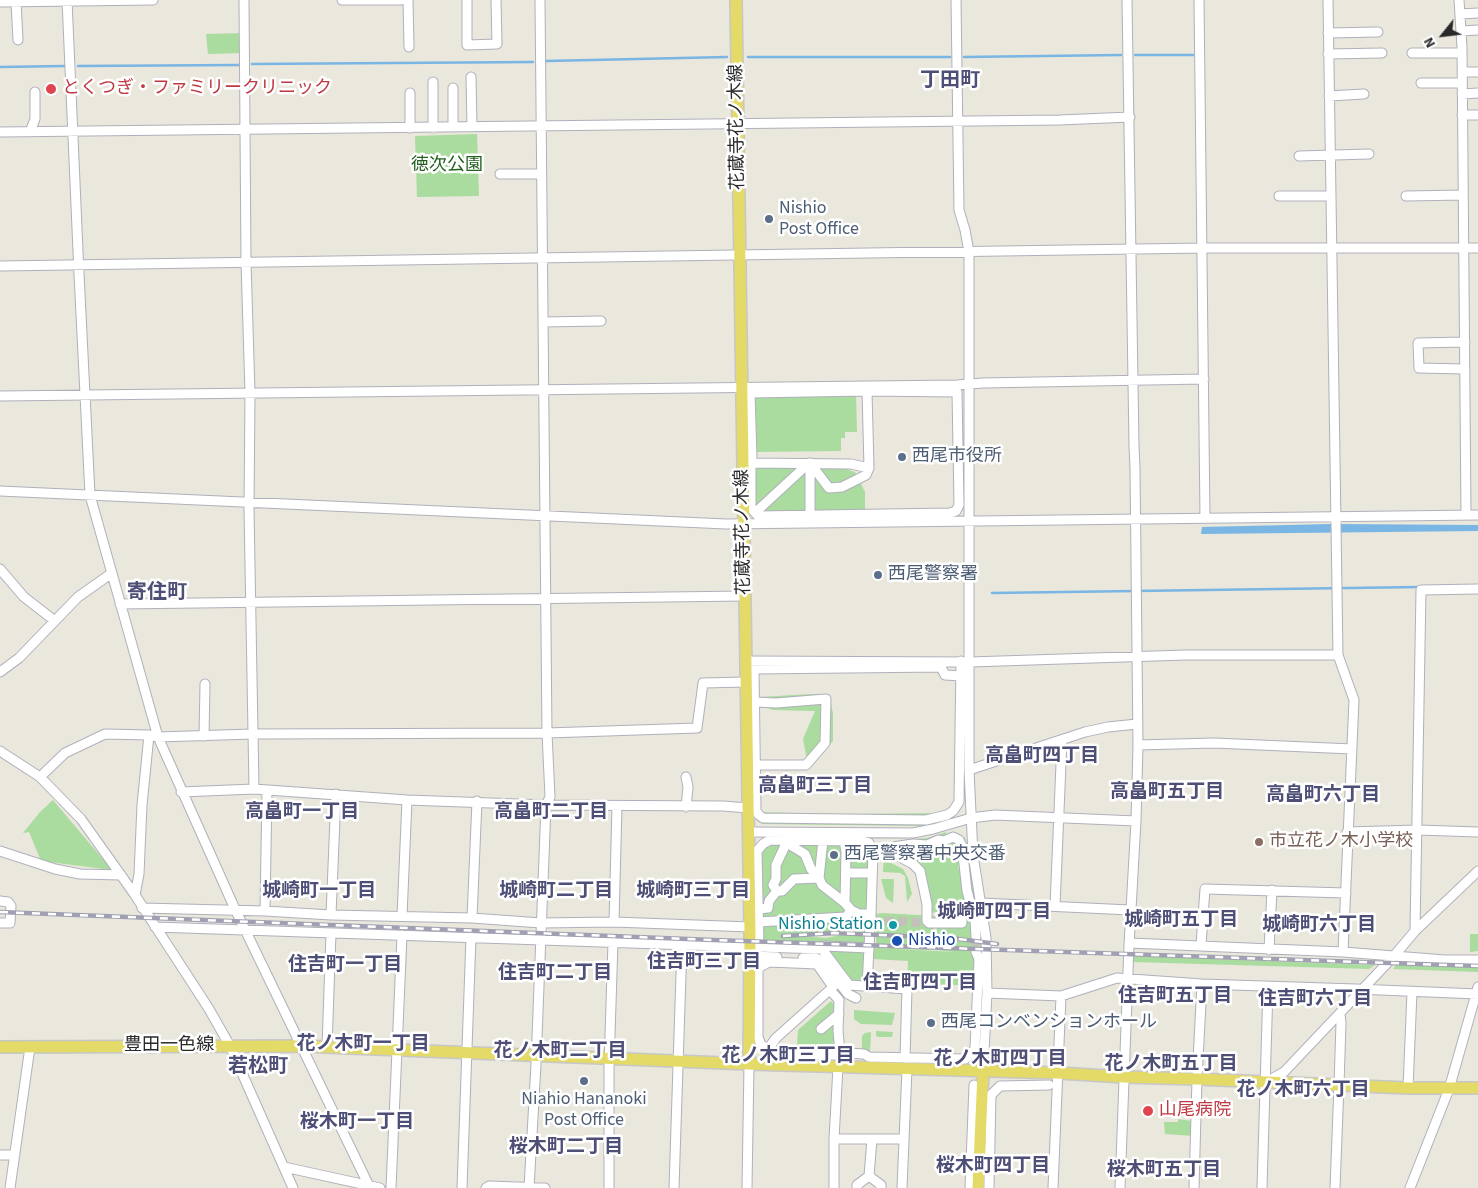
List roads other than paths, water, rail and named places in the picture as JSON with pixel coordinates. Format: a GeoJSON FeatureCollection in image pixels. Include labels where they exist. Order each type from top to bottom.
{"type":"FeatureCollection","features":[{"type":"Feature","properties":{"kind":"main road","name":"花蔵寺花ノ木線"},"geometry":{"type":"LineString","coordinates":[[736,0],[745,596],[752,667],[746,682],[748,832],[754,924],[750,951],[749,1064]]}},
{"type":"Feature","properties":{"kind":"main road","name":"豊田一色線"},"geometry":{"type":"LineString","coordinates":[[0,1048],[301,1046],[838,1067],[906,1064],[983,1072],[1058,1073],[1408,1088],[1478,1088]]}},
{"type":"Feature","properties":{"kind":"main road"},"geometry":{"type":"LineString","coordinates":[[978,1188],[983,1072]]}},
{"type":"Feature","properties":{"kind":"street"},"geometry":{"type":"LineString","coordinates":[[67,0],[90,495],[158,737],[235,910],[369,1187]]}},
{"type":"Feature","properties":{"kind":"street"},"geometry":{"type":"LineString","coordinates":[[0,2],[153,0]]}},
{"type":"Feature","properties":{"kind":"street"},"geometry":{"type":"LineString","coordinates":[[244,0],[244,130],[250,393],[254,789]]}},
{"type":"Feature","properties":{"kind":"street"},"geometry":{"type":"LineString","coordinates":[[342,0],[401,0]]}},
{"type":"Feature","properties":{"kind":"street"},"geometry":{"type":"LineString","coordinates":[[408,0],[409,48]]}},
{"type":"Feature","properties":{"kind":"street"},"geometry":{"type":"LineString","coordinates":[[467,0],[467,45],[497,44],[496,0]]}},
{"type":"Feature","properties":{"kind":"street"},"geometry":{"type":"LineString","coordinates":[[529,1188],[546,805],[550,797],[547,734],[540,0]]}},
{"type":"Feature","properties":{"kind":"street"},"geometry":{"type":"LineString","coordinates":[[956,0],[958,210],[966,230],[968,252],[970,521],[966,661],[973,855],[986,938],[987,993],[983,1072]]}},
{"type":"Feature","properties":{"kind":"street"},"geometry":{"type":"LineString","coordinates":[[1120,1188],[1138,744],[1127,0]]}},
{"type":"Feature","properties":{"kind":"street"},"geometry":{"type":"LineString","coordinates":[[1199,0],[1205,518]]}},
{"type":"Feature","properties":{"kind":"street"},"geometry":{"type":"LineString","coordinates":[[1328,0],[1338,655],[1354,700],[1347,832],[1344,952]]}},
{"type":"Feature","properties":{"kind":"street"},"geometry":{"type":"LineString","coordinates":[[1459,0],[1462,53],[1466,515]]}},
{"type":"Feature","properties":{"kind":"street"},"geometry":{"type":"LineString","coordinates":[[16,2],[18,40]]}},
{"type":"Feature","properties":{"kind":"street"},"geometry":{"type":"LineString","coordinates":[[1460,14],[1478,13]]}},
{"type":"Feature","properties":{"kind":"street"},"geometry":{"type":"LineString","coordinates":[[1461,31],[1478,30]]}},
{"type":"Feature","properties":{"kind":"street"},"geometry":{"type":"LineString","coordinates":[[1328,33],[1378,32]]}},
{"type":"Feature","properties":{"kind":"street"},"geometry":{"type":"LineString","coordinates":[[1328,54],[1382,53]]}},
{"type":"Feature","properties":{"kind":"street"},"geometry":{"type":"LineString","coordinates":[[1412,53],[1462,53]]}},
{"type":"Feature","properties":{"kind":"street"},"geometry":{"type":"LineString","coordinates":[[1462,72],[1478,72]]}},
{"type":"Feature","properties":{"kind":"street"},"geometry":{"type":"LineString","coordinates":[[471,76],[472,127]]}},
{"type":"Feature","properties":{"kind":"street"},"geometry":{"type":"LineString","coordinates":[[433,82],[434,128]]}},
{"type":"Feature","properties":{"kind":"street"},"geometry":{"type":"LineString","coordinates":[[1421,83],[1462,83]]}},
{"type":"Feature","properties":{"kind":"street"},"geometry":{"type":"LineString","coordinates":[[453,88],[453,127]]}},
{"type":"Feature","properties":{"kind":"street"},"geometry":{"type":"LineString","coordinates":[[30,132],[35,119],[34,92]]}},
{"type":"Feature","properties":{"kind":"street"},"geometry":{"type":"LineString","coordinates":[[410,93],[410,128]]}},
{"type":"Feature","properties":{"kind":"street"},"geometry":{"type":"LineString","coordinates":[[1462,94],[1478,93]]}},
{"type":"Feature","properties":{"kind":"street"},"geometry":{"type":"LineString","coordinates":[[1329,96],[1364,94]]}},
{"type":"Feature","properties":{"kind":"street"},"geometry":{"type":"LineString","coordinates":[[1462,115],[1478,115]]}},
{"type":"Feature","properties":{"kind":"street"},"geometry":{"type":"LineString","coordinates":[[0,132],[1130,118]]}},
{"type":"Feature","properties":{"kind":"street"},"geometry":{"type":"LineString","coordinates":[[1299,156],[1369,154]]}},
{"type":"Feature","properties":{"kind":"street"},"geometry":{"type":"LineString","coordinates":[[500,174],[541,174]]}},
{"type":"Feature","properties":{"kind":"street"},"geometry":{"type":"LineString","coordinates":[[1280,196],[1330,196]]}},
{"type":"Feature","properties":{"kind":"street"},"geometry":{"type":"LineString","coordinates":[[1406,196],[1463,196]]}},
{"type":"Feature","properties":{"kind":"street"},"geometry":{"type":"LineString","coordinates":[[0,266],[542,256],[1331,246],[1478,248]]}},
{"type":"Feature","properties":{"kind":"street"},"geometry":{"type":"LineString","coordinates":[[543,322],[601,321]]}},
{"type":"Feature","properties":{"kind":"street"},"geometry":{"type":"LineString","coordinates":[[1465,342],[1418,343],[1419,368],[1465,368]]}},
{"type":"Feature","properties":{"kind":"street"},"geometry":{"type":"LineString","coordinates":[[0,396],[969,384],[1204,379]]}},
{"type":"Feature","properties":{"kind":"street"},"geometry":{"type":"LineString","coordinates":[[810,463],[829,488],[833,489],[842,487],[866,475],[869,468],[867,391]]}},
{"type":"Feature","properties":{"kind":"street"},"geometry":{"type":"LineString","coordinates":[[957,392],[959,505],[956,511],[950,513],[758,516],[751,508],[751,463],[750,393],[957,392]]}},
{"type":"Feature","properties":{"kind":"street"},"geometry":{"type":"LineString","coordinates":[[751,463],[851,464],[869,468]]}},
{"type":"Feature","properties":{"kind":"street"},"geometry":{"type":"LineString","coordinates":[[810,463],[810,515]]}},
{"type":"Feature","properties":{"kind":"street"},"geometry":{"type":"LineString","coordinates":[[758,510],[810,463]]}},
{"type":"Feature","properties":{"kind":"street"},"geometry":{"type":"LineString","coordinates":[[0,491],[744,524],[1478,515]]}},
{"type":"Feature","properties":{"kind":"street"},"geometry":{"type":"LineString","coordinates":[[0,569],[24,597],[55,621]]}},
{"type":"Feature","properties":{"kind":"street"},"geometry":{"type":"LineString","coordinates":[[0,672],[19,658],[78,597],[112,573]]}},
{"type":"Feature","properties":{"kind":"street"},"geometry":{"type":"LineString","coordinates":[[1415,931],[1418,830],[1420,590],[1478,589]]}},
{"type":"Feature","properties":{"kind":"street"},"geometry":{"type":"LineString","coordinates":[[120,604],[745,596]]}},
{"type":"Feature","properties":{"kind":"street"},"geometry":{"type":"LineString","coordinates":[[752,667],[1185,655],[1338,655]]}},
{"type":"Feature","properties":{"kind":"street"},"geometry":{"type":"LineString","coordinates":[[752,667],[755,702],[756,811],[758,816],[763,818],[909,821],[926,820],[947,815],[953,811],[959,802],[961,676],[966,661]]}},
{"type":"Feature","properties":{"kind":"street"},"geometry":{"type":"LineString","coordinates":[[752,667],[941,667],[945,675],[961,676]]}},
{"type":"Feature","properties":{"kind":"street"},"geometry":{"type":"LineString","coordinates":[[40,777],[65,753],[105,734],[149,734],[158,737],[253,734],[547,734],[697,728],[703,683],[746,682]]}},
{"type":"Feature","properties":{"kind":"street"},"geometry":{"type":"LineString","coordinates":[[204,736],[205,684]]}},
{"type":"Feature","properties":{"kind":"street"},"geometry":{"type":"LineString","coordinates":[[755,702],[776,703],[826,699],[825,743],[806,765],[755,765]]}},
{"type":"Feature","properties":{"kind":"street"},"geometry":{"type":"LineString","coordinates":[[970,770],[1108,727],[1137,724]]}},
{"type":"Feature","properties":{"kind":"street"},"geometry":{"type":"LineString","coordinates":[[135,895],[139,874],[142,805],[149,734]]}},
{"type":"Feature","properties":{"kind":"street"},"geometry":{"type":"LineString","coordinates":[[1055,906],[1062,740]]}},
{"type":"Feature","properties":{"kind":"street"},"geometry":{"type":"LineString","coordinates":[[1138,744],[1214,743],[1352,749]]}},
{"type":"Feature","properties":{"kind":"street"},"geometry":{"type":"LineString","coordinates":[[0,752],[40,777],[81,818],[135,895],[209,1009],[230,1046],[293,1188]]}},
{"type":"Feature","properties":{"kind":"street"},"geometry":{"type":"LineString","coordinates":[[686,777],[688,787],[686,807]]}},
{"type":"Feature","properties":{"kind":"street"},"geometry":{"type":"LineString","coordinates":[[181,792],[254,789],[407,800],[477,801],[546,805],[723,806],[748,808]]}},
{"type":"Feature","properties":{"kind":"street"},"geometry":{"type":"LineString","coordinates":[[265,911],[267,790]]}},
{"type":"Feature","properties":{"kind":"street"},"geometry":{"type":"LineString","coordinates":[[331,915],[336,794]]}},
{"type":"Feature","properties":{"kind":"street"},"geometry":{"type":"LineString","coordinates":[[402,916],[407,800]]}},
{"type":"Feature","properties":{"kind":"street"},"geometry":{"type":"LineString","coordinates":[[472,918],[477,801]]}},
{"type":"Feature","properties":{"kind":"street"},"geometry":{"type":"LineString","coordinates":[[614,922],[617,806]]}},
{"type":"Feature","properties":{"kind":"street"},"geometry":{"type":"LineString","coordinates":[[748,832],[913,833],[933,830],[971,818],[996,815],[1136,821]]}},
{"type":"Feature","properties":{"kind":"street"},"geometry":{"type":"LineString","coordinates":[[1347,832],[1418,830],[1478,832]]}},
{"type":"Feature","properties":{"kind":"street"},"geometry":{"type":"LineString","coordinates":[[975,923],[928,922],[927,904],[920,871],[913,864],[898,856],[894,847],[910,844],[927,845],[938,840],[944,841],[953,837],[959,840],[962,846],[964,867],[970,906],[975,923],[976,937]]}},
{"type":"Feature","properties":{"kind":"street"},"geometry":{"type":"LineString","coordinates":[[786,841],[805,854],[811,869],[820,878],[824,887],[859,914],[871,916],[873,850],[870,844],[860,841],[770,840],[757,851],[758,909],[754,924],[759,947],[822,949],[824,946],[870,948]]}},
{"type":"Feature","properties":{"kind":"street"},"geometry":{"type":"LineString","coordinates":[[820,878],[823,840]]}},
{"type":"Feature","properties":{"kind":"street"},"geometry":{"type":"LineString","coordinates":[[777,891],[773,885],[776,878],[776,865],[786,841]]}},
{"type":"Feature","properties":{"kind":"street"},"geometry":{"type":"LineString","coordinates":[[142,908],[472,918],[541,923],[754,924],[846,917],[848,906],[844,841]]}},
{"type":"Feature","properties":{"kind":"street"},"geometry":{"type":"LineString","coordinates":[[0,851],[55,869],[121,875]]}},
{"type":"Feature","properties":{"kind":"street"},"geometry":{"type":"LineString","coordinates":[[1266,1082],[1284,1072],[1394,956],[1415,931],[1478,871]]}},
{"type":"Feature","properties":{"kind":"street"},"geometry":{"type":"LineString","coordinates":[[846,873],[872,873]]}},
{"type":"Feature","properties":{"kind":"street"},"geometry":{"type":"LineString","coordinates":[[758,909],[768,908],[769,902],[777,891],[782,891],[794,879],[820,878]]}},
{"type":"Feature","properties":{"kind":"street"},"geometry":{"type":"LineString","coordinates":[[1201,945],[1205,888],[1346,893]]}},
{"type":"Feature","properties":{"kind":"street"},"geometry":{"type":"LineString","coordinates":[[1269,950],[1272,890]]}},
{"type":"Feature","properties":{"kind":"street"},"geometry":{"type":"LineString","coordinates":[[0,901],[8,902],[11,906],[10,923],[0,923]]}},
{"type":"Feature","properties":{"kind":"street"},"geometry":{"type":"LineString","coordinates":[[981,904],[1130,910]]}},
{"type":"Feature","properties":{"kind":"street"},"geometry":{"type":"LineString","coordinates":[[962,923],[962,908],[970,906]]}},
{"type":"Feature","properties":{"kind":"street"},"geometry":{"type":"LineString","coordinates":[[155,927],[682,944],[819,959],[848,994],[856,998]]}},
{"type":"Feature","properties":{"kind":"street"},"geometry":{"type":"LineString","coordinates":[[867,987],[870,928]]}},
{"type":"Feature","properties":{"kind":"street"},"geometry":{"type":"LineString","coordinates":[[327,1047],[331,932]]}},
{"type":"Feature","properties":{"kind":"street"},"geometry":{"type":"LineString","coordinates":[[391,1188],[402,935]]}},
{"type":"Feature","properties":{"kind":"street"},"geometry":{"type":"LineString","coordinates":[[462,1188],[471,937]]}},
{"type":"Feature","properties":{"kind":"street"},"geometry":{"type":"LineString","coordinates":[[609,1188],[609,1057],[614,942]]}},
{"type":"Feature","properties":{"kind":"street"},"geometry":{"type":"LineString","coordinates":[[1129,943],[1344,952],[1445,960],[1478,960]]}},
{"type":"Feature","properties":{"kind":"street"},"geometry":{"type":"LineString","coordinates":[[674,1188],[682,944]]}},
{"type":"Feature","properties":{"kind":"street"},"geometry":{"type":"LineString","coordinates":[[822,949],[846,983],[853,986],[907,988],[902,1188]]}},
{"type":"Feature","properties":{"kind":"street"},"geometry":{"type":"LineString","coordinates":[[768,1049],[776,1038],[830,990],[832,985],[817,964],[769,962],[758,968],[758,1038],[761,1045],[768,1049],[782,1053],[864,1054],[870,1057],[906,1064],[969,1058],[975,1048],[979,959],[976,952]]}},
{"type":"Feature","properties":{"kind":"street"},"geometry":{"type":"LineString","coordinates":[[987,993],[1061,996],[1117,978],[1202,984],[1412,992],[1477,992],[1449,1089],[1410,1188]]}},
{"type":"Feature","properties":{"kind":"street"},"geometry":{"type":"LineString","coordinates":[[1194,1188],[1202,984]]}},
{"type":"Feature","properties":{"kind":"street"},"geometry":{"type":"LineString","coordinates":[[1262,1188],[1268,986]]}},
{"type":"Feature","properties":{"kind":"street"},"geometry":{"type":"LineString","coordinates":[[830,990],[839,1000],[838,1031],[840,1053]]}},
{"type":"Feature","properties":{"kind":"street"},"geometry":{"type":"LineString","coordinates":[[1408,1088],[1412,992]]}},
{"type":"Feature","properties":{"kind":"street"},"geometry":{"type":"LineString","coordinates":[[1053,1188],[1061,996]]}},
{"type":"Feature","properties":{"kind":"street"},"geometry":{"type":"LineString","coordinates":[[821,1029],[839,1014]]}},
{"type":"Feature","properties":{"kind":"street"},"geometry":{"type":"LineString","coordinates":[[1334,1188],[1340,1085],[1340,1014]]}},
{"type":"Feature","properties":{"kind":"street"},"geometry":{"type":"LineString","coordinates":[[10,1188],[30,1047]]}},
{"type":"Feature","properties":{"kind":"street"},"geometry":{"type":"LineString","coordinates":[[747,1188],[749,1064]]}},
{"type":"Feature","properties":{"kind":"street"},"geometry":{"type":"LineString","coordinates":[[834,1188],[834,1139],[838,1067]]}},
{"type":"Feature","properties":{"kind":"street"},"geometry":{"type":"LineString","coordinates":[[970,1188],[974,1085]]}},
{"type":"Feature","properties":{"kind":"street"},"geometry":{"type":"LineString","coordinates":[[989,1188],[991,1095],[1000,1086],[1048,1085]]}},
{"type":"Feature","properties":{"kind":"street"},"geometry":{"type":"LineString","coordinates":[[834,1139],[904,1139]]}},
{"type":"Feature","properties":{"kind":"street"},"geometry":{"type":"LineString","coordinates":[[857,1188],[857,1185],[869,1176],[872,1139]]}},
{"type":"Feature","properties":{"kind":"street"},"geometry":{"type":"LineString","coordinates":[[0,1155],[15,1155]]}},
{"type":"Feature","properties":{"kind":"street"},"geometry":{"type":"LineString","coordinates":[[284,1167],[380,1188]]}},
{"type":"Feature","properties":{"kind":"street"},"geometry":{"type":"LineString","coordinates":[[869,1176],[881,1185],[881,1188]]}},
{"type":"Feature","properties":{"kind":"street"},"geometry":{"type":"LineString","coordinates":[[486,1188],[489,1186],[545,1188]]}},
{"type":"Feature","properties":{"kind":"water"},"geometry":{"type":"Polygon","coordinates":[[[1331,524],[1478,525],[1478,531],[1201,534],[1202,527],[1331,524]]]}},
{"type":"Feature","properties":{"kind":"waterway"},"geometry":{"type":"LineString","coordinates":[[964,57],[1121,55]]}},
{"type":"Feature","properties":{"kind":"waterway"},"geometry":{"type":"LineString","coordinates":[[1135,55],[1193,55]]}},
{"type":"Feature","properties":{"kind":"waterway"},"geometry":{"type":"LineString","coordinates":[[546,61],[727,57]]}},
{"type":"Feature","properties":{"kind":"waterway"},"geometry":{"type":"LineString","coordinates":[[748,57],[950,57]]}},
{"type":"Feature","properties":{"kind":"waterway"},"geometry":{"type":"LineString","coordinates":[[252,64],[533,62]]}},
{"type":"Feature","properties":{"kind":"waterway"},"geometry":{"type":"LineString","coordinates":[[78,66],[240,65]]}},
{"type":"Feature","properties":{"kind":"waterway"},"geometry":{"type":"LineString","coordinates":[[0,67],[65,66]]}},
{"type":"Feature","properties":{"kind":"waterway"},"geometry":{"type":"LineString","coordinates":[[992,593],[1420,587]]}},
{"type":"Feature","properties":{"kind":"tunnel"},"geometry":{"type":"LineString","coordinates":[[871,920],[929,923]]}},
{"type":"Feature","properties":{"kind":"tunnel"},"geometry":{"type":"LineString","coordinates":[[976,937],[976,952]]}},
{"type":"Feature","properties":{"kind":"railway"},"geometry":{"type":"LineString","coordinates":[[0,912],[713,940],[1478,966]]}},
{"type":"Feature","properties":{"kind":"railway"},"geometry":{"type":"LineString","coordinates":[[783,936],[835,933],[951,938],[997,944]]}},
{"type":"Feature","properties":{"kind":"place","name":"とくつぎ・ファミリークリニック"},"geometry":{"type":"Point","coordinates":[51,89]}},
{"type":"Feature","properties":{"kind":"place","name":"Nishio Post Office"},"geometry":{"type":"Point","coordinates":[769,219]}},
{"type":"Feature","properties":{"kind":"place","name":"西尾市役所"},"geometry":{"type":"Point","coordinates":[902,457]}},
{"type":"Feature","properties":{"kind":"place","name":"西尾警察署"},"geometry":{"type":"Point","coordinates":[878,575]}},
{"type":"Feature","properties":{"kind":"place","name":"市立花ノ木小学校"},"geometry":{"type":"Point","coordinates":[1259,842]}},
{"type":"Feature","properties":{"kind":"place","name":"西尾警察署中央交番"},"geometry":{"type":"Point","coordinates":[834,855]}},
{"type":"Feature","properties":{"kind":"place","name":"Nishio Station"},"geometry":{"type":"Point","coordinates":[893,925]}},
{"type":"Feature","properties":{"kind":"place","name":"Nishio"},"geometry":{"type":"Point","coordinates":[897,941]}},
{"type":"Feature","properties":{"kind":"place","name":"西尾コンベンションホール"},"geometry":{"type":"Point","coordinates":[931,1023]}},
{"type":"Feature","properties":{"kind":"place","name":"Niahio Hananoki Post Office"},"geometry":{"type":"Point","coordinates":[584,1081]}},
{"type":"Feature","properties":{"kind":"place","name":"山尾病院"},"geometry":{"type":"Point","coordinates":[1148,1111]}},
{"type":"Feature","properties":{"kind":"district","name":"丁田町"},"geometry":{"type":"Point","coordinates":[950,82]}},
{"type":"Feature","properties":{"kind":"district","name":"寄住町"},"geometry":{"type":"Point","coordinates":[157,594]}},
{"type":"Feature","properties":{"kind":"district","name":"高畠町四丁目"},"geometry":{"type":"Point","coordinates":[1042,757]}},
{"type":"Feature","properties":{"kind":"district","name":"高畠町三丁目"},"geometry":{"type":"Point","coordinates":[815,787]}},
{"type":"Feature","properties":{"kind":"district","name":"高畠町五丁目"},"geometry":{"type":"Point","coordinates":[1167,793]}},
{"type":"Feature","properties":{"kind":"district","name":"高畠町六丁目"},"geometry":{"type":"Point","coordinates":[1323,796]}},
{"type":"Feature","properties":{"kind":"district","name":"高畠町一丁目"},"geometry":{"type":"Point","coordinates":[302,813]}},
{"type":"Feature","properties":{"kind":"district","name":"高畠町二丁目"},"geometry":{"type":"Point","coordinates":[551,813]}},
{"type":"Feature","properties":{"kind":"district","name":"城崎町一丁目"},"geometry":{"type":"Point","coordinates":[319,892]}},
{"type":"Feature","properties":{"kind":"district","name":"城崎町二丁目"},"geometry":{"type":"Point","coordinates":[556,892]}},
{"type":"Feature","properties":{"kind":"district","name":"城崎町三丁目"},"geometry":{"type":"Point","coordinates":[693,892]}},
{"type":"Feature","properties":{"kind":"district","name":"城崎町四丁目"},"geometry":{"type":"Point","coordinates":[994,913]}},
{"type":"Feature","properties":{"kind":"district","name":"城崎町五丁目"},"geometry":{"type":"Point","coordinates":[1181,921]}},
{"type":"Feature","properties":{"kind":"district","name":"城崎町六丁目"},"geometry":{"type":"Point","coordinates":[1319,926]}},
{"type":"Feature","properties":{"kind":"district","name":"住吉町三丁目"},"geometry":{"type":"Point","coordinates":[704,963]}},
{"type":"Feature","properties":{"kind":"district","name":"住吉町一丁目"},"geometry":{"type":"Point","coordinates":[345,966]}},
{"type":"Feature","properties":{"kind":"district","name":"住吉町二丁目"},"geometry":{"type":"Point","coordinates":[555,974]}},
{"type":"Feature","properties":{"kind":"district","name":"住吉町四丁目"},"geometry":{"type":"Point","coordinates":[920,984]}},
{"type":"Feature","properties":{"kind":"district","name":"住吉町五丁目"},"geometry":{"type":"Point","coordinates":[1175,997]}},
{"type":"Feature","properties":{"kind":"district","name":"住吉町六丁目"},"geometry":{"type":"Point","coordinates":[1315,1000]}},
{"type":"Feature","properties":{"kind":"district","name":"花ノ木町一丁目"},"geometry":{"type":"Point","coordinates":[363,1045]}},
{"type":"Feature","properties":{"kind":"district","name":"花ノ木町二丁目"},"geometry":{"type":"Point","coordinates":[560,1052]}},
{"type":"Feature","properties":{"kind":"district","name":"花ノ木町三丁目"},"geometry":{"type":"Point","coordinates":[788,1057]}},
{"type":"Feature","properties":{"kind":"district","name":"花ノ木町四丁目"},"geometry":{"type":"Point","coordinates":[1000,1060]}},
{"type":"Feature","properties":{"kind":"district","name":"花ノ木町五丁目"},"geometry":{"type":"Point","coordinates":[1171,1065]}},
{"type":"Feature","properties":{"kind":"district","name":"若松町"},"geometry":{"type":"Point","coordinates":[258,1068]}},
{"type":"Feature","properties":{"kind":"district","name":"花ノ木町六丁目"},"geometry":{"type":"Point","coordinates":[1303,1091]}},
{"type":"Feature","properties":{"kind":"district","name":"桜木町一丁目"},"geometry":{"type":"Point","coordinates":[357,1123]}},
{"type":"Feature","properties":{"kind":"district","name":"桜木町二丁目"},"geometry":{"type":"Point","coordinates":[566,1148]}},
{"type":"Feature","properties":{"kind":"district","name":"桜木町四丁目"},"geometry":{"type":"Point","coordinates":[993,1167]}},
{"type":"Feature","properties":{"kind":"district","name":"桜木町五丁目"},"geometry":{"type":"Point","coordinates":[1164,1171]}},
{"type":"Feature","properties":{"kind":"park label","name":"徳次公園"},"geometry":{"type":"Point","coordinates":[447,166]}}]}
